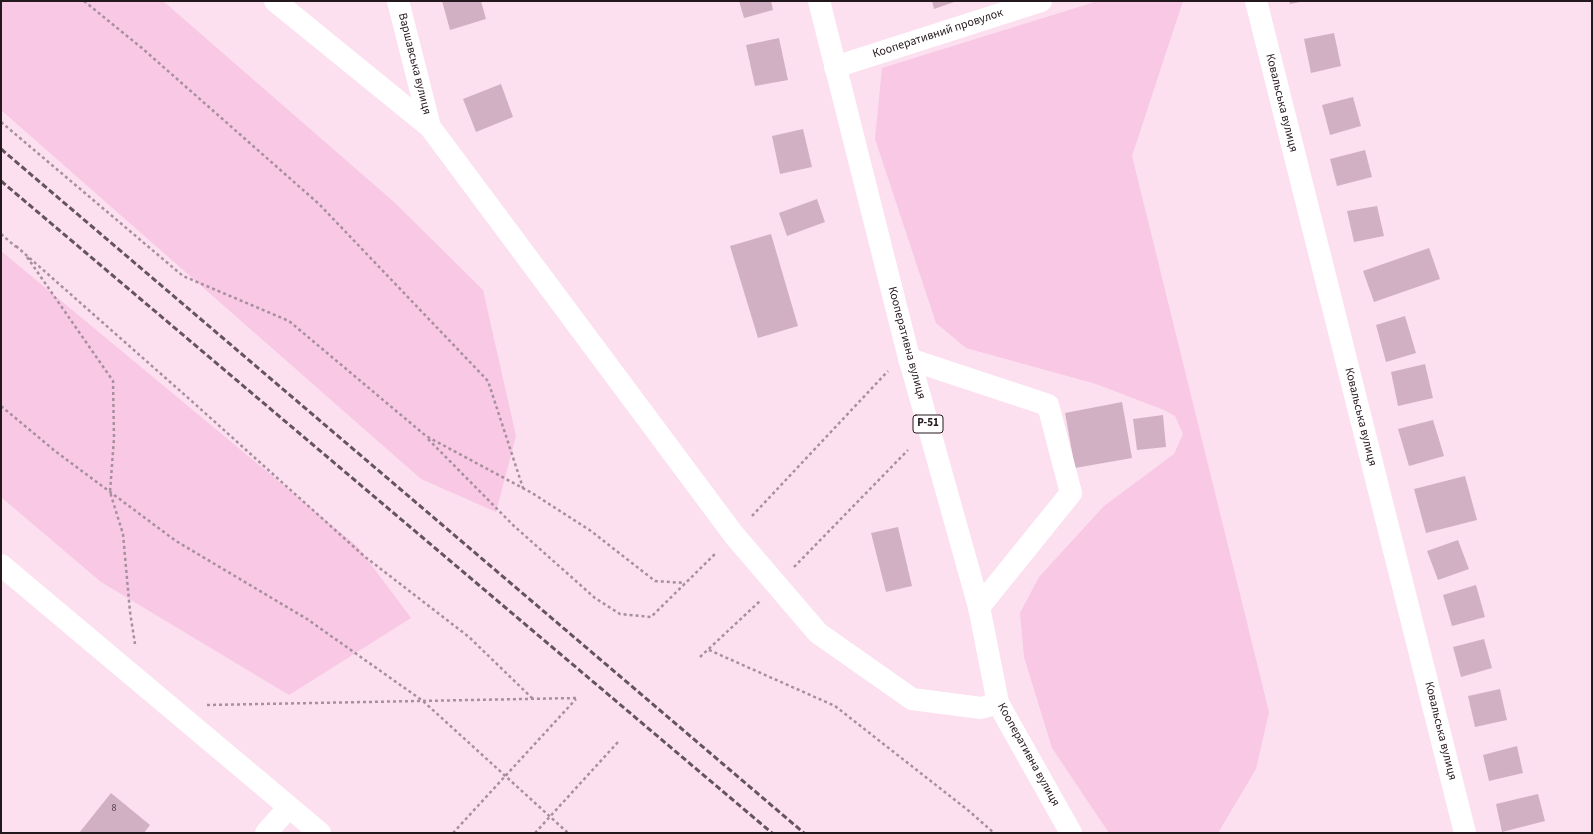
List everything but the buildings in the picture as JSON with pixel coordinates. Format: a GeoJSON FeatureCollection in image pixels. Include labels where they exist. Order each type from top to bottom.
{"type":"FeatureCollection","features":[{"type":"Feature","properties":{"kind":"street"},"geometry":{"type":"LineString","coordinates":[[275,1],[430,127],[734,535],[818,633],[912,699],[981,708],[998,703]]}},
{"type":"Feature","properties":{"kind":"street","name":"Варшавська вулиця"},"geometry":{"type":"LineString","coordinates":[[398,1],[430,127]]}},
{"type":"Feature","properties":{"kind":"street","name":"Кооперативна вулиця"},"geometry":{"type":"LineString","coordinates":[[818,1],[908,354],[979,607],[998,703],[1071,833]]}},
{"type":"Feature","properties":{"kind":"street","name":"Кооперативний провулок"},"geometry":{"type":"LineString","coordinates":[[835,67],[1041,1]]}},
{"type":"Feature","properties":{"kind":"street","name":"Ковальська вулиця"},"geometry":{"type":"LineString","coordinates":[[1256,1],[1465,833]]}},
{"type":"Feature","properties":{"kind":"street"},"geometry":{"type":"LineString","coordinates":[[908,354],[1048,405],[1071,493],[979,607]]}},
{"type":"Feature","properties":{"kind":"street"},"geometry":{"type":"LineString","coordinates":[[1,565],[320,833]]}},
{"type":"Feature","properties":{"kind":"street"},"geometry":{"type":"LineString","coordinates":[[266,833],[289,807]]}},
{"type":"Feature","properties":{"kind":"path"},"geometry":{"type":"LineString","coordinates":[[84,1],[143,49],[319,204],[488,380],[523,488]]}},
{"type":"Feature","properties":{"kind":"path"},"geometry":{"type":"LineString","coordinates":[[1,122],[182,276],[289,321],[426,436],[514,526],[595,598],[620,614],[651,617],[734,535],[908,354]]}},
{"type":"Feature","properties":{"kind":"path"},"geometry":{"type":"LineString","coordinates":[[1,234],[195,404],[364,556],[469,637],[533,699]]}},
{"type":"Feature","properties":{"kind":"path"},"geometry":{"type":"LineString","coordinates":[[24,254],[112,381],[114,438],[110,492],[123,534],[130,612],[141,682]]}},
{"type":"Feature","properties":{"kind":"path"},"geometry":{"type":"LineString","coordinates":[[1,406],[56,451],[176,541],[307,619],[423,701],[568,833]]}},
{"type":"Feature","properties":{"kind":"path"},"geometry":{"type":"LineString","coordinates":[[700,657],[777,585],[929,429]]}},
{"type":"Feature","properties":{"kind":"path"},"geometry":{"type":"LineString","coordinates":[[426,436],[523,488],[591,531],[655,581],[685,584]]}},
{"type":"Feature","properties":{"kind":"path"},"geometry":{"type":"LineString","coordinates":[[708,650],[835,706],[969,811],[994,833]]}},
{"type":"Feature","properties":{"kind":"path"},"geometry":{"type":"LineString","coordinates":[[168,705],[577,698],[452,833]]}},
{"type":"Feature","properties":{"kind":"path"},"geometry":{"type":"LineString","coordinates":[[535,833],[618,742]]}},
{"type":"Feature","properties":{"kind":"shaded area"},"geometry":{"type":"Polygon","coordinates":[[[1,1],[163,1],[394,202],[483,290],[516,436],[496,512],[421,479],[1,110],[1,1]]]}},
{"type":"Feature","properties":{"kind":"shaded area"},"geometry":{"type":"Polygon","coordinates":[[[1098,1],[1183,1],[1132,156],[1269,712],[1256,769],[1218,833],[1109,833],[1052,748],[1024,657],[1020,613],[1039,577],[1104,506],[1174,454],[1183,434],[1175,416],[1164,410],[1096,384],[966,348],[936,323],[875,139],[882,68],[1098,1]]]}},
{"type":"Feature","properties":{"kind":"shaded area"},"geometry":{"type":"Polygon","coordinates":[[[1,251],[358,547],[411,618],[289,695],[101,582],[1,497],[1,251]]]}},
{"type":"Feature","properties":{"kind":"railway"},"geometry":{"type":"LineString","coordinates":[[1,149],[804,833]]}},
{"type":"Feature","properties":{"kind":"railway"},"geometry":{"type":"LineString","coordinates":[[1,181],[772,833]]}}]}
